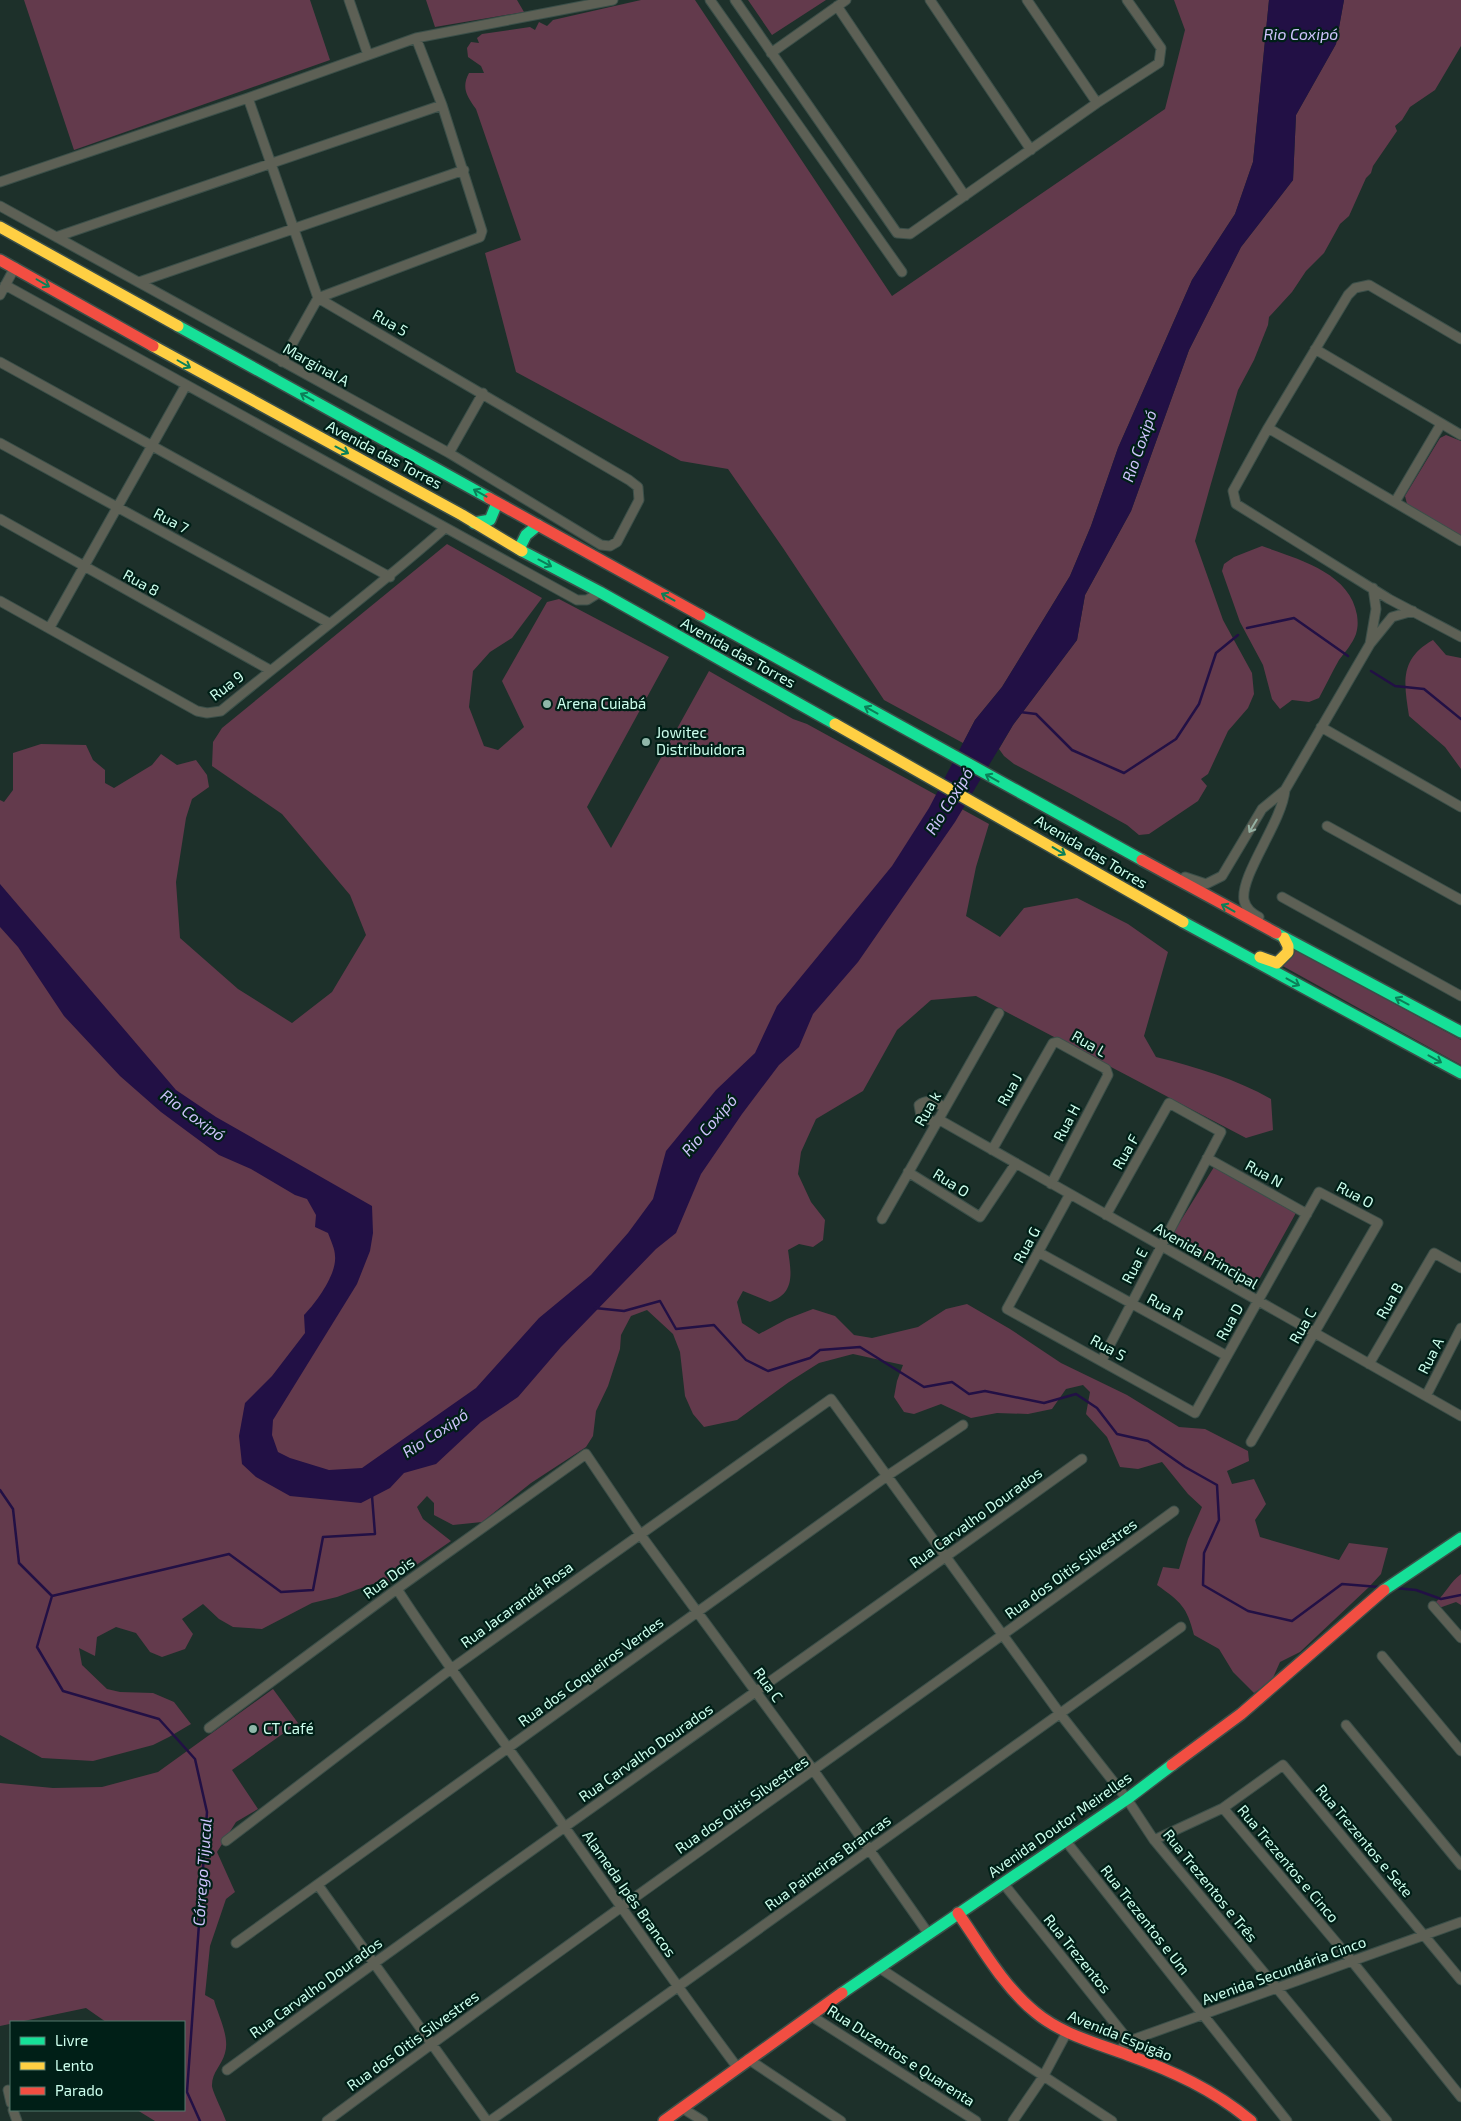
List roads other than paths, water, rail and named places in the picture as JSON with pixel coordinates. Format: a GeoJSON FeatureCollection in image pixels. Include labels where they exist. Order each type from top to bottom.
{"type":"FeatureCollection","features":[{"type":"Feature","properties":{"kind":"main road","name":"Avenida das Torres"},"geometry":{"type":"LineString","coordinates":[[0,227],[1035,801],[1284,938],[1461,1032]]}},
{"type":"Feature","properties":{"kind":"main road","name":"Avenida das Torres"},"geometry":{"type":"LineString","coordinates":[[0,260],[198,372],[474,522],[519,549],[600,592],[1018,826],[1141,899],[1461,1073]]}},
{"type":"Feature","properties":{"kind":"main road"},"geometry":{"type":"LineString","coordinates":[[474,522],[490,520],[494,514],[497,502]]}},
{"type":"Feature","properties":{"kind":"main road"},"geometry":{"type":"LineString","coordinates":[[519,549],[523,539],[538,525]]}},
{"type":"Feature","properties":{"kind":"main road"},"geometry":{"type":"LineString","coordinates":[[1141,899],[1194,921],[1266,960],[1277,963],[1284,959],[1289,951],[1289,946],[1284,938]]}},
{"type":"Feature","properties":{"kind":"main road","name":"Avenida Doutor Meirelles"},"geometry":{"type":"LineString","coordinates":[[664,2121],[810,2014],[1127,1798],[1241,1714],[1376,1597],[1403,1576],[1461,1538]]}},
{"type":"Feature","properties":{"kind":"main road","name":"Avenida Espigão"},"geometry":{"type":"LineString","coordinates":[[958,1913],[1022,2002],[1045,2021],[1067,2032],[1159,2066],[1196,2083],[1236,2108],[1251,2121]]}},
{"type":"Feature","properties":{"kind":"street"},"geometry":{"type":"LineString","coordinates":[[348,0],[368,55]]}},
{"type":"Feature","properties":{"kind":"street"},"geometry":{"type":"LineString","coordinates":[[0,182],[248,98],[416,38],[613,0]]}},
{"type":"Feature","properties":{"kind":"street"},"geometry":{"type":"LineString","coordinates":[[710,0],[902,272]]}},
{"type":"Feature","properties":{"kind":"street"},"geometry":{"type":"LineString","coordinates":[[735,0],[897,232],[910,234],[1159,62],[1161,48],[1127,0]]}},
{"type":"Feature","properties":{"kind":"street"},"geometry":{"type":"LineString","coordinates":[[771,53],[846,0]]}},
{"type":"Feature","properties":{"kind":"street"},"geometry":{"type":"LineString","coordinates":[[930,0],[1031,150]]}},
{"type":"Feature","properties":{"kind":"street"},"geometry":{"type":"LineString","coordinates":[[1027,0],[1097,104]]}},
{"type":"Feature","properties":{"kind":"street"},"geometry":{"type":"LineString","coordinates":[[838,6],[965,196]]}},
{"type":"Feature","properties":{"kind":"street"},"geometry":{"type":"LineString","coordinates":[[282,362],[318,298],[480,238],[482,231],[464,170],[442,105],[416,38]]}},
{"type":"Feature","properties":{"kind":"street"},"geometry":{"type":"LineString","coordinates":[[248,98],[272,161],[293,229],[318,298]]}},
{"type":"Feature","properties":{"kind":"street"},"geometry":{"type":"LineString","coordinates":[[56,236],[272,161],[442,105]]}},
{"type":"Feature","properties":{"kind":"street"},"geometry":{"type":"LineString","coordinates":[[139,282],[464,170]]}},
{"type":"Feature","properties":{"kind":"street","name":"Marginal A"},"geometry":{"type":"LineString","coordinates":[[0,206],[449,453],[601,545],[610,546],[617,542]]}},
{"type":"Feature","properties":{"kind":"street"},"geometry":{"type":"LineString","coordinates":[[0,295],[15,267]]}},
{"type":"Feature","properties":{"kind":"street"},"geometry":{"type":"LineString","coordinates":[[5,285],[577,600],[587,600],[600,592]]}},
{"type":"Feature","properties":{"kind":"street"},"geometry":{"type":"LineString","coordinates":[[1461,339],[1369,285],[1361,285],[1355,288],[1348,295],[1315,349],[1233,491],[1236,504],[1373,588],[1461,637]]}},
{"type":"Feature","properties":{"kind":"street","name":"Rua 5"},"geometry":{"type":"LineString","coordinates":[[318,298],[483,392],[638,487],[639,500],[617,542]]}},
{"type":"Feature","properties":{"kind":"street"},"geometry":{"type":"LineString","coordinates":[[1315,349],[1461,435]]}},
{"type":"Feature","properties":{"kind":"street"},"geometry":{"type":"LineString","coordinates":[[0,362],[390,577]]}},
{"type":"Feature","properties":{"kind":"street"},"geometry":{"type":"LineString","coordinates":[[50,627],[186,385]]}},
{"type":"Feature","properties":{"kind":"street"},"geometry":{"type":"LineString","coordinates":[[449,453],[483,392]]}},
{"type":"Feature","properties":{"kind":"street"},"geometry":{"type":"LineString","coordinates":[[1395,502],[1441,424]]}},
{"type":"Feature","properties":{"kind":"street"},"geometry":{"type":"LineString","coordinates":[[1268,428],[1461,541]]}},
{"type":"Feature","properties":{"kind":"street","name":"Rua 7"},"geometry":{"type":"LineString","coordinates":[[0,443],[329,623]]}},
{"type":"Feature","properties":{"kind":"street","name":"Rua 8"},"geometry":{"type":"LineString","coordinates":[[0,519],[270,670]]}},
{"type":"Feature","properties":{"kind":"street","name":"Rua 9"},"geometry":{"type":"LineString","coordinates":[[0,601],[50,627],[197,711],[207,713],[221,711],[329,623],[390,577],[445,528]]}},
{"type":"Feature","properties":{"kind":"street"},"geometry":{"type":"LineString","coordinates":[[1370,644],[1376,609],[1373,588]]}},
{"type":"Feature","properties":{"kind":"street"},"geometry":{"type":"LineString","coordinates":[[1150,864],[1199,883],[1206,884],[1219,878],[1262,810],[1285,790],[1370,644],[1392,617],[1413,611]]}},
{"type":"Feature","properties":{"kind":"street"},"geometry":{"type":"LineString","coordinates":[[1322,727],[1461,807]]}},
{"type":"Feature","properties":{"kind":"street"},"geometry":{"type":"LineString","coordinates":[[1284,938],[1274,926],[1250,912],[1244,898],[1250,874],[1284,804],[1285,790]]}},
{"type":"Feature","properties":{"kind":"street"},"geometry":{"type":"LineString","coordinates":[[1327,826],[1461,900]]}},
{"type":"Feature","properties":{"kind":"street"},"geometry":{"type":"LineString","coordinates":[[1282,897],[1461,996]]}},
{"type":"Feature","properties":{"kind":"street","name":"Rua k"},"geometry":{"type":"LineString","coordinates":[[882,1219],[999,1013]]}},
{"type":"Feature","properties":{"kind":"street","name":"Rua L"},"geometry":{"type":"LineString","coordinates":[[1052,1043],[1058,1042],[1106,1069],[1108,1075]]}},
{"type":"Feature","properties":{"kind":"street","name":"Rua J"},"geometry":{"type":"LineString","coordinates":[[992,1150],[1052,1043]]}},
{"type":"Feature","properties":{"kind":"street","name":"Rua H"},"geometry":{"type":"LineString","coordinates":[[1051,1184],[1108,1075]]}},
{"type":"Feature","properties":{"kind":"street","name":"Avenida Principal"},"geometry":{"type":"LineString","coordinates":[[945,1107],[930,1101],[924,1101],[919,1105],[921,1116],[937,1121],[992,1150],[1461,1416]]}},
{"type":"Feature","properties":{"kind":"street","name":"Rua F"},"geometry":{"type":"LineString","coordinates":[[1106,1215],[1169,1104],[1221,1132]]}},
{"type":"Feature","properties":{"kind":"street","name":"Rua E"},"geometry":{"type":"LineString","coordinates":[[1102,1360],[1221,1132]]}},
{"type":"Feature","properties":{"kind":"street","name":"Rua N"},"geometry":{"type":"LineString","coordinates":[[1207,1158],[1307,1214]]}},
{"type":"Feature","properties":{"kind":"street","name":"Rua O"},"geometry":{"type":"LineString","coordinates":[[908,1172],[980,1217],[1016,1164]]}},
{"type":"Feature","properties":{"kind":"street","name":"Rua O"},"geometry":{"type":"LineString","coordinates":[[1319,1192],[1378,1223]]}},
{"type":"Feature","properties":{"kind":"street","name":"Rua D"},"geometry":{"type":"LineString","coordinates":[[1195,1413],[1319,1192]]}},
{"type":"Feature","properties":{"kind":"street","name":"Rua G"},"geometry":{"type":"LineString","coordinates":[[1007,1309],[1070,1194]]}},
{"type":"Feature","properties":{"kind":"street","name":"Rua C"},"geometry":{"type":"LineString","coordinates":[[1251,1442],[1378,1223]]}},
{"type":"Feature","properties":{"kind":"street","name":"Rua R"},"geometry":{"type":"LineString","coordinates":[[1038,1252],[1226,1356]]}},
{"type":"Feature","properties":{"kind":"street","name":"Rua B"},"geometry":{"type":"LineString","coordinates":[[1369,1364],[1434,1253],[1461,1268]]}},
{"type":"Feature","properties":{"kind":"street","name":"Rua S"},"geometry":{"type":"LineString","coordinates":[[1007,1309],[1195,1413]]}},
{"type":"Feature","properties":{"kind":"street","name":"Rua A"},"geometry":{"type":"LineString","coordinates":[[1426,1396],[1461,1328]]}},
{"type":"Feature","properties":{"kind":"street","name":"Rua Trezentos e Três"},"geometry":{"type":"LineString","coordinates":[[831,1399],[1061,1715],[1127,1798],[1154,1840],[1387,2121]]}},
{"type":"Feature","properties":{"kind":"street","name":"Rua Jacarandá Rosa"},"geometry":{"type":"LineString","coordinates":[[226,1842],[451,1669],[831,1399]]}},
{"type":"Feature","properties":{"kind":"street","name":"Rua dos Coqueiros Verdes"},"geometry":{"type":"LineString","coordinates":[[236,1943],[887,1476],[963,1424]]}},
{"type":"Feature","properties":{"kind":"street","name":"Rua C"},"geometry":{"type":"LineString","coordinates":[[586,1454],[640,1534],[814,1771],[928,1933]]}},
{"type":"Feature","properties":{"kind":"street","name":"Rua Dois"},"geometry":{"type":"LineString","coordinates":[[209,1728],[397,1589],[586,1454]]}},
{"type":"Feature","properties":{"kind":"street","name":"Rua Carvalho Dourados"},"geometry":{"type":"LineString","coordinates":[[227,2070],[372,1963],[756,1692],[1082,1458]]}},
{"type":"Feature","properties":{"kind":"street","name":"Rua dos Oitis Silvestres"},"geometry":{"type":"LineString","coordinates":[[327,2121],[432,2043],[1003,1636],[1174,1511]]}},
{"type":"Feature","properties":{"kind":"street","name":"Alameda Ipês Brancos"},"geometry":{"type":"LineString","coordinates":[[397,1589],[451,1669],[678,1988],[737,2066]]}},
{"type":"Feature","properties":{"kind":"street"},"geometry":{"type":"LineString","coordinates":[[1433,1606],[1461,1638]]}},
{"type":"Feature","properties":{"kind":"street","name":"Rua Paineiras Brancas"},"geometry":{"type":"LineString","coordinates":[[489,2121],[678,1988],[868,1850],[1061,1715],[1181,1627]]}},
{"type":"Feature","properties":{"kind":"street"},"geometry":{"type":"LineString","coordinates":[[1382,1656],[1461,1751]]}},
{"type":"Feature","properties":{"kind":"street"},"geometry":{"type":"LineString","coordinates":[[1346,1725],[1461,1865]]}},
{"type":"Feature","properties":{"kind":"street","name":"Rua Trezentos e Sete"},"geometry":{"type":"LineString","coordinates":[[1223,1808],[1283,1765],[1461,1980]]}},
{"type":"Feature","properties":{"kind":"street"},"geometry":{"type":"LineString","coordinates":[[1154,1840],[1223,1808]]}},
{"type":"Feature","properties":{"kind":"street","name":"Rua Trezentos e Cinco"},"geometry":{"type":"LineString","coordinates":[[1223,1808],[1351,1960],[1461,2097]]}},
{"type":"Feature","properties":{"kind":"street","name":"Rua Trezentos e Um"},"geometry":{"type":"LineString","coordinates":[[1065,1840],[1202,2016],[1287,2121]]}},
{"type":"Feature","properties":{"kind":"street","name":"Rua Trezentos"},"geometry":{"type":"LineString","coordinates":[[1003,1883],[1129,2041]]}},
{"type":"Feature","properties":{"kind":"street"},"geometry":{"type":"LineString","coordinates":[[318,1885],[372,1963],[489,2121]]}},
{"type":"Feature","properties":{"kind":"street","name":"Avenida Secundária Cinco"},"geometry":{"type":"LineString","coordinates":[[1119,2051],[1129,2041],[1461,1922]]}},
{"type":"Feature","properties":{"kind":"street"},"geometry":{"type":"LineString","coordinates":[[878,1967],[1112,2121]]}},
{"type":"Feature","properties":{"kind":"street","name":"Rua Duzentos e Quarenta"},"geometry":{"type":"LineString","coordinates":[[810,2014],[976,2121]]}},
{"type":"Feature","properties":{"kind":"street"},"geometry":{"type":"LineString","coordinates":[[1013,2121],[1043,2077],[1067,2032]]}},
{"type":"Feature","properties":{"kind":"street"},"geometry":{"type":"LineString","coordinates":[[748,2059],[842,2121]]}},
{"type":"Feature","properties":{"kind":"street"},"geometry":{"type":"LineString","coordinates":[[682,2108],[703,2121]]}},
{"type":"Feature","properties":{"kind":"water","name":"Rio Coxipó"},"geometry":{"type":"Polygon","coordinates":[[[1269,0],[1344,0],[1336,44],[1296,115],[1293,180],[1241,247],[1189,350],[1131,511],[1085,595],[1077,640],[1013,725],[955,822],[858,962],[813,1014],[799,1047],[779,1065],[742,1114],[701,1174],[676,1233],[656,1249],[561,1347],[518,1397],[481,1422],[436,1464],[404,1473],[390,1488],[361,1503],[290,1496],[256,1477],[242,1464],[239,1436],[245,1403],[272,1376],[305,1333],[304,1315],[325,1288],[335,1263],[334,1251],[328,1233],[315,1227],[316,1215],[307,1199],[295,1195],[251,1169],[219,1155],[161,1112],[120,1076],[64,1016],[18,947],[0,927],[0,884],[176,1090],[216,1117],[372,1206],[373,1233],[370,1251],[357,1284],[273,1420],[272,1435],[278,1452],[290,1458],[329,1470],[362,1468],[476,1388],[539,1318],[591,1275],[628,1233],[653,1199],[666,1151],[716,1090],[755,1053],[777,1006],[892,866],[929,808],[975,720],[1002,687],[1070,576],[1091,526],[1118,448],[1192,280],[1235,214],[1253,162],[1269,0]]]}},
{"type":"Feature","properties":{"kind":"waterway"},"geometry":{"type":"LineString","coordinates":[[1247,628],[1294,618],[1348,656]]}},
{"type":"Feature","properties":{"kind":"waterway"},"geometry":{"type":"LineString","coordinates":[[1020,712],[1036,714],[1072,750],[1124,773],[1176,739],[1199,704],[1216,653],[1238,635]]}},
{"type":"Feature","properties":{"kind":"waterway"},"geometry":{"type":"LineString","coordinates":[[1371,671],[1395,686],[1424,689],[1461,719]]}},
{"type":"Feature","properties":{"kind":"waterway"},"geometry":{"type":"LineString","coordinates":[[595,1308],[624,1311],[660,1301],[676,1329],[714,1325],[746,1360],[768,1371],[810,1358],[820,1350],[860,1347],[924,1387],[952,1382],[969,1394],[985,1391],[1044,1403],[1076,1394],[1097,1408],[1117,1434],[1148,1441],[1185,1467],[1217,1485],[1219,1520],[1204,1553],[1203,1585],[1248,1611],[1292,1621],[1342,1584],[1379,1587]]}},
{"type":"Feature","properties":{"kind":"waterway","name":"Córrego Tijucal"},"geometry":{"type":"LineString","coordinates":[[0,1490],[13,1509],[19,1563],[52,1596],[37,1647],[63,1691],[159,1719],[195,1759],[207,1812],[187,2092],[200,2121]]}},
{"type":"Feature","properties":{"kind":"waterway","name":"Córrego Tijucal"},"geometry":{"type":"LineString","coordinates":[[52,1596],[229,1554],[281,1592],[313,1590],[323,1537],[375,1534],[372,1496]]}},
{"type":"Feature","properties":{"kind":"waterway"},"geometry":{"type":"LineString","coordinates":[[1395,1588],[1416,1590],[1441,1599],[1461,1595]]}},
{"type":"Feature","properties":{"kind":"place","name":"Arena Cuiabá"},"geometry":{"type":"Point","coordinates":[547,704]}},
{"type":"Feature","properties":{"kind":"place","name":"Jowitec Distribuidora"},"geometry":{"type":"Point","coordinates":[646,742]}},
{"type":"Feature","properties":{"kind":"place","name":"CT Café"},"geometry":{"type":"Point","coordinates":[253,1729]}}]}
